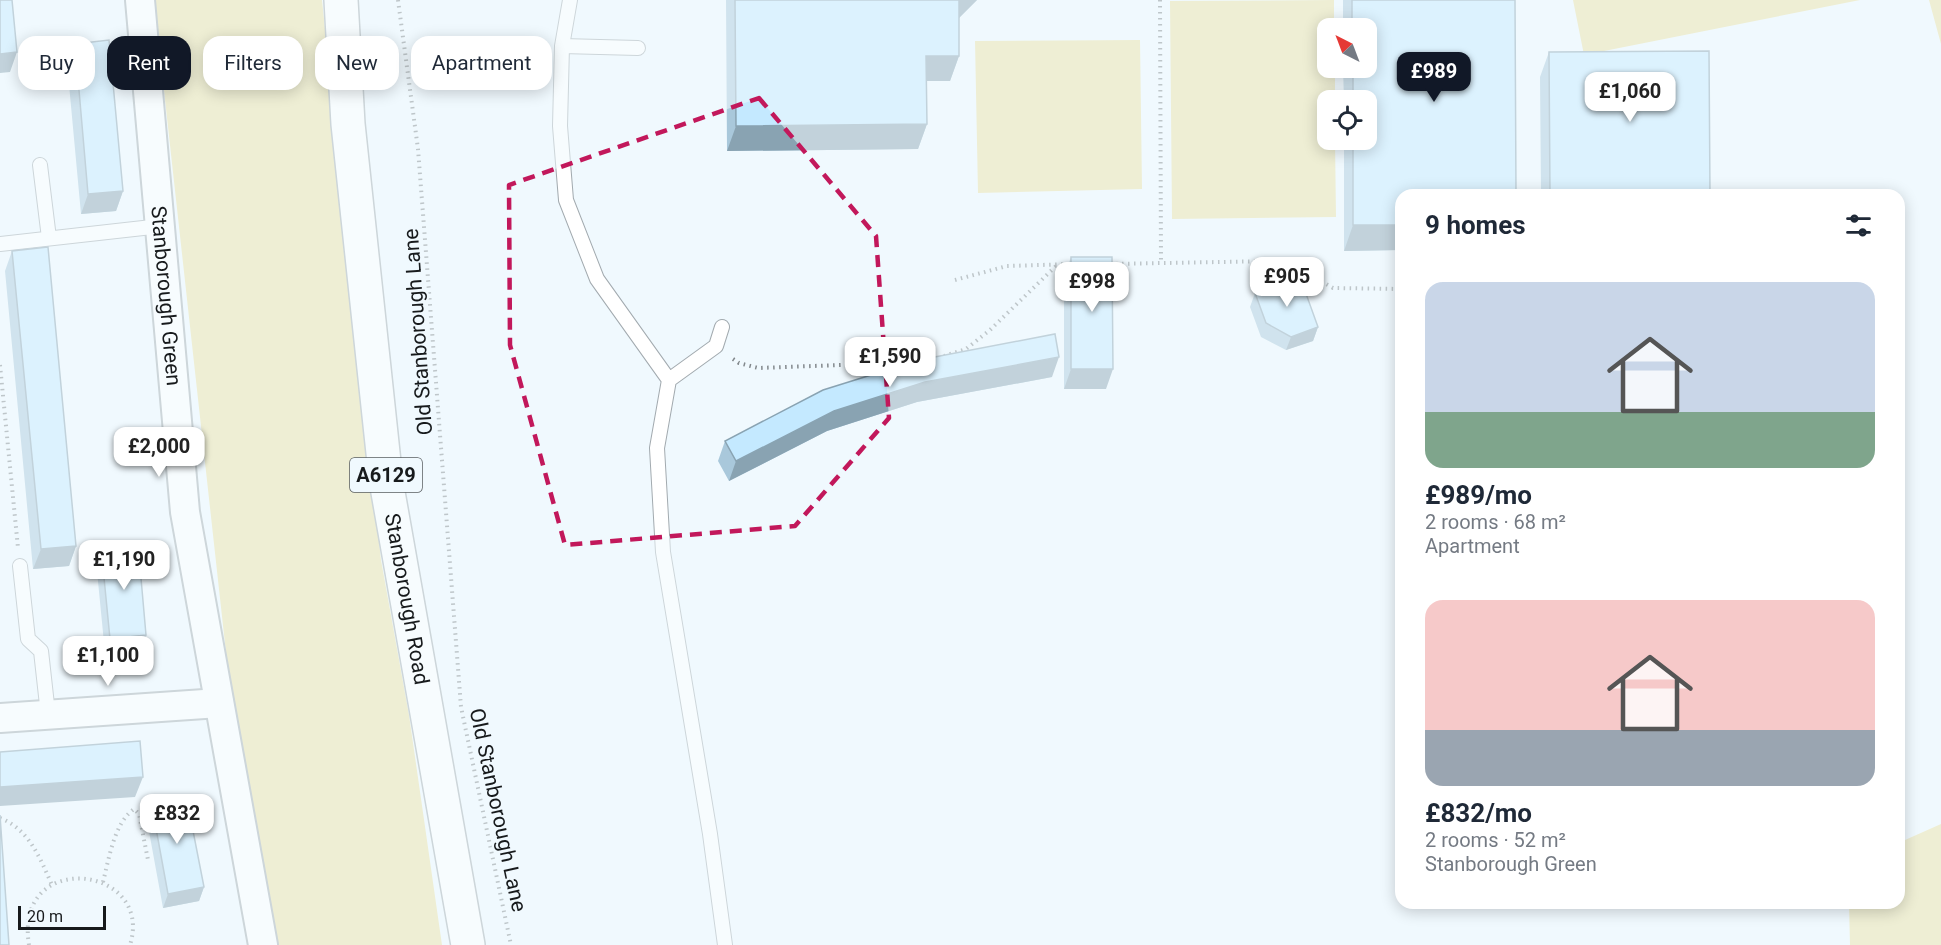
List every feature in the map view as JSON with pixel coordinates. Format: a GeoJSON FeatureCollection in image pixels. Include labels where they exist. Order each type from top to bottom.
{"type":"FeatureCollection","features":[{"type":"Feature","properties":{"kind":"main road","name":"Stanborough Road"},"geometry":{"type":"LineString","coordinates":[[341,0],[348,124],[386,481],[468,945]]}},
{"type":"Feature","properties":{"kind":"street","name":"Stanborough Green"},"geometry":{"type":"LineString","coordinates":[[140,0],[185,512],[263,945]]}},
{"type":"Feature","properties":{"kind":"street"},"geometry":{"type":"LineString","coordinates":[[0,718],[219,703]]}},
{"type":"Feature","properties":{"kind":"lane"},"geometry":{"type":"LineString","coordinates":[[570,0],[562,46],[560,126],[566,200],[597,279],[669,380]]}},
{"type":"Feature","properties":{"kind":"lane"},"geometry":{"type":"LineString","coordinates":[[562,46],[638,48]]}},
{"type":"Feature","properties":{"kind":"lane"},"geometry":{"type":"LineString","coordinates":[[40,165],[49,238]]}},
{"type":"Feature","properties":{"kind":"lane"},"geometry":{"type":"LineString","coordinates":[[0,244],[161,226]]}},
{"type":"Feature","properties":{"kind":"lane"},"geometry":{"type":"LineString","coordinates":[[722,327],[716,346],[669,380],[657,448],[663,552],[710,834],[725,945]]}},
{"type":"Feature","properties":{"kind":"lane"},"geometry":{"type":"LineString","coordinates":[[20,566],[27,639],[41,651],[48,714]]}},
{"type":"Feature","properties":{"kind":"path","name":"Old Stanborough Lane"},"geometry":{"type":"LineString","coordinates":[[398,0],[418,148],[461,706],[511,945]]}},
{"type":"Feature","properties":{"kind":"path"},"geometry":{"type":"LineString","coordinates":[[1160,0],[1161,263]]}},
{"type":"Feature","properties":{"kind":"path"},"geometry":{"type":"LineString","coordinates":[[1103,264],[1274,261],[1296,267],[1333,288],[1395,289]]}},
{"type":"Feature","properties":{"kind":"path"},"geometry":{"type":"LineString","coordinates":[[955,280],[1007,266],[1080,264]]}},
{"type":"Feature","properties":{"kind":"path"},"geometry":{"type":"LineString","coordinates":[[716,346],[739,363],[758,368],[895,363],[942,357],[966,349],[1057,265]]}},
{"type":"Feature","properties":{"kind":"path"},"geometry":{"type":"LineString","coordinates":[[0,365],[20,566]]}},
{"type":"Feature","properties":{"kind":"path"},"geometry":{"type":"LineString","coordinates":[[103,882],[110,852],[125,815],[134,809],[139,814],[148,860]]}},
{"type":"Feature","properties":{"kind":"path"},"geometry":{"type":"LineString","coordinates":[[0,818],[12,822],[35,848],[51,885]]}},
{"type":"Feature","properties":{"kind":"path"},"geometry":{"type":"LineString","coordinates":[[29,945],[26,927],[30,911],[39,896],[51,885],[68,878],[86,877],[103,882],[118,892],[128,907],[132,924],[130,945]]}},
{"type":"Feature","properties":{"kind":"highlighted area"},"geometry":{"type":"Polygon","coordinates":[[[759,98],[876,236],[889,418],[795,526],[565,545],[510,345],[509,185],[759,98]]]}},
{"type":"Feature","properties":{"kind":"shaded area"},"geometry":{"type":"Polygon","coordinates":[[[154,0],[322,0],[326,36],[315,36],[315,90],[331,90],[381,560],[409,715],[442,945],[276,945],[232,707],[164,90],[191,90],[191,36],[158,36],[154,0]]]}},
{"type":"Feature","properties":{"kind":"shaded area"},"geometry":{"type":"Polygon","coordinates":[[[1334,0],[1334,18],[1317,18],[1317,78],[1335,78],[1335,90],[1317,90],[1317,150],[1335,150],[1336,217],[1172,219],[1170,1],[1334,0]]]}},
{"type":"Feature","properties":{"kind":"shaded area"},"geometry":{"type":"Polygon","coordinates":[[[1573,0],[1860,0],[1584,55],[1573,0]]]}},
{"type":"Feature","properties":{"kind":"shaded area"},"geometry":{"type":"Polygon","coordinates":[[[1929,0],[1941,0],[1941,44],[1929,0]]]}},
{"type":"Feature","properties":{"kind":"shaded area"},"geometry":{"type":"Polygon","coordinates":[[[1140,40],[1142,189],[978,193],[975,41],[1140,40]]]}},
{"type":"Feature","properties":{"kind":"shaded area"},"geometry":{"type":"Polygon","coordinates":[[[1941,824],[1941,945],[1850,945],[1849,909],[1905,909],[1905,840],[1941,824]]]}},
{"type":"Feature","properties":{"kind":"building"},"geometry":{"type":"Polygon","coordinates":[[[0,0],[12,0],[17,52],[0,54],[0,0]]]}},
{"type":"Feature","properties":{"kind":"building"},"geometry":{"type":"Polygon","coordinates":[[[735,0],[959,0],[959,56],[926,56],[927,124],[736,126],[735,0]]]}},
{"type":"Feature","properties":{"kind":"building"},"geometry":{"type":"Polygon","coordinates":[[[1352,0],[1515,0],[1516,189],[1395,189],[1395,225],[1353,225],[1353,150],[1377,150],[1377,90],[1353,90],[1353,78],[1377,78],[1377,18],[1352,18],[1352,0]]]}},
{"type":"Feature","properties":{"kind":"building"},"geometry":{"type":"Polygon","coordinates":[[[107,40],[107,90],[114,90],[123,191],[88,194],[79,90],[95,90],[95,42],[107,40]]]}},
{"type":"Feature","properties":{"kind":"building"},"geometry":{"type":"Polygon","coordinates":[[[1709,51],[1710,189],[1550,189],[1549,52],[1709,51]]]}},
{"type":"Feature","properties":{"kind":"building"},"geometry":{"type":"Polygon","coordinates":[[[48,247],[76,546],[41,549],[12,251],[48,247]]]}},
{"type":"Feature","properties":{"kind":"building"},"geometry":{"type":"Polygon","coordinates":[[[1071,257],[1112,257],[1113,369],[1071,369],[1071,257]]]}},
{"type":"Feature","properties":{"kind":"building"},"geometry":{"type":"Polygon","coordinates":[[[1300,277],[1318,327],[1291,337],[1266,323],[1255,293],[1300,277]]]}},
{"type":"Feature","properties":{"kind":"building"},"geometry":{"type":"Polygon","coordinates":[[[1055,334],[1059,357],[925,382],[834,411],[736,461],[725,441],[823,390],[919,360],[1055,334]]]}},
{"type":"Feature","properties":{"kind":"building"},"geometry":{"type":"Polygon","coordinates":[[[138,544],[146,635],[110,639],[101,547],[138,544]]]}},
{"type":"Feature","properties":{"kind":"building"},"geometry":{"type":"Polygon","coordinates":[[[140,741],[143,777],[0,787],[0,752],[140,741]]]}},
{"type":"Feature","properties":{"kind":"building"},"geometry":{"type":"Polygon","coordinates":[[[186,795],[204,887],[168,894],[151,801],[186,795]]]}},
{"type":"Feature","properties":{"kind":"building"},"geometry":{"type":"Polygon","coordinates":[[[0,815],[9,945],[0,945],[0,815]]]}}]}
